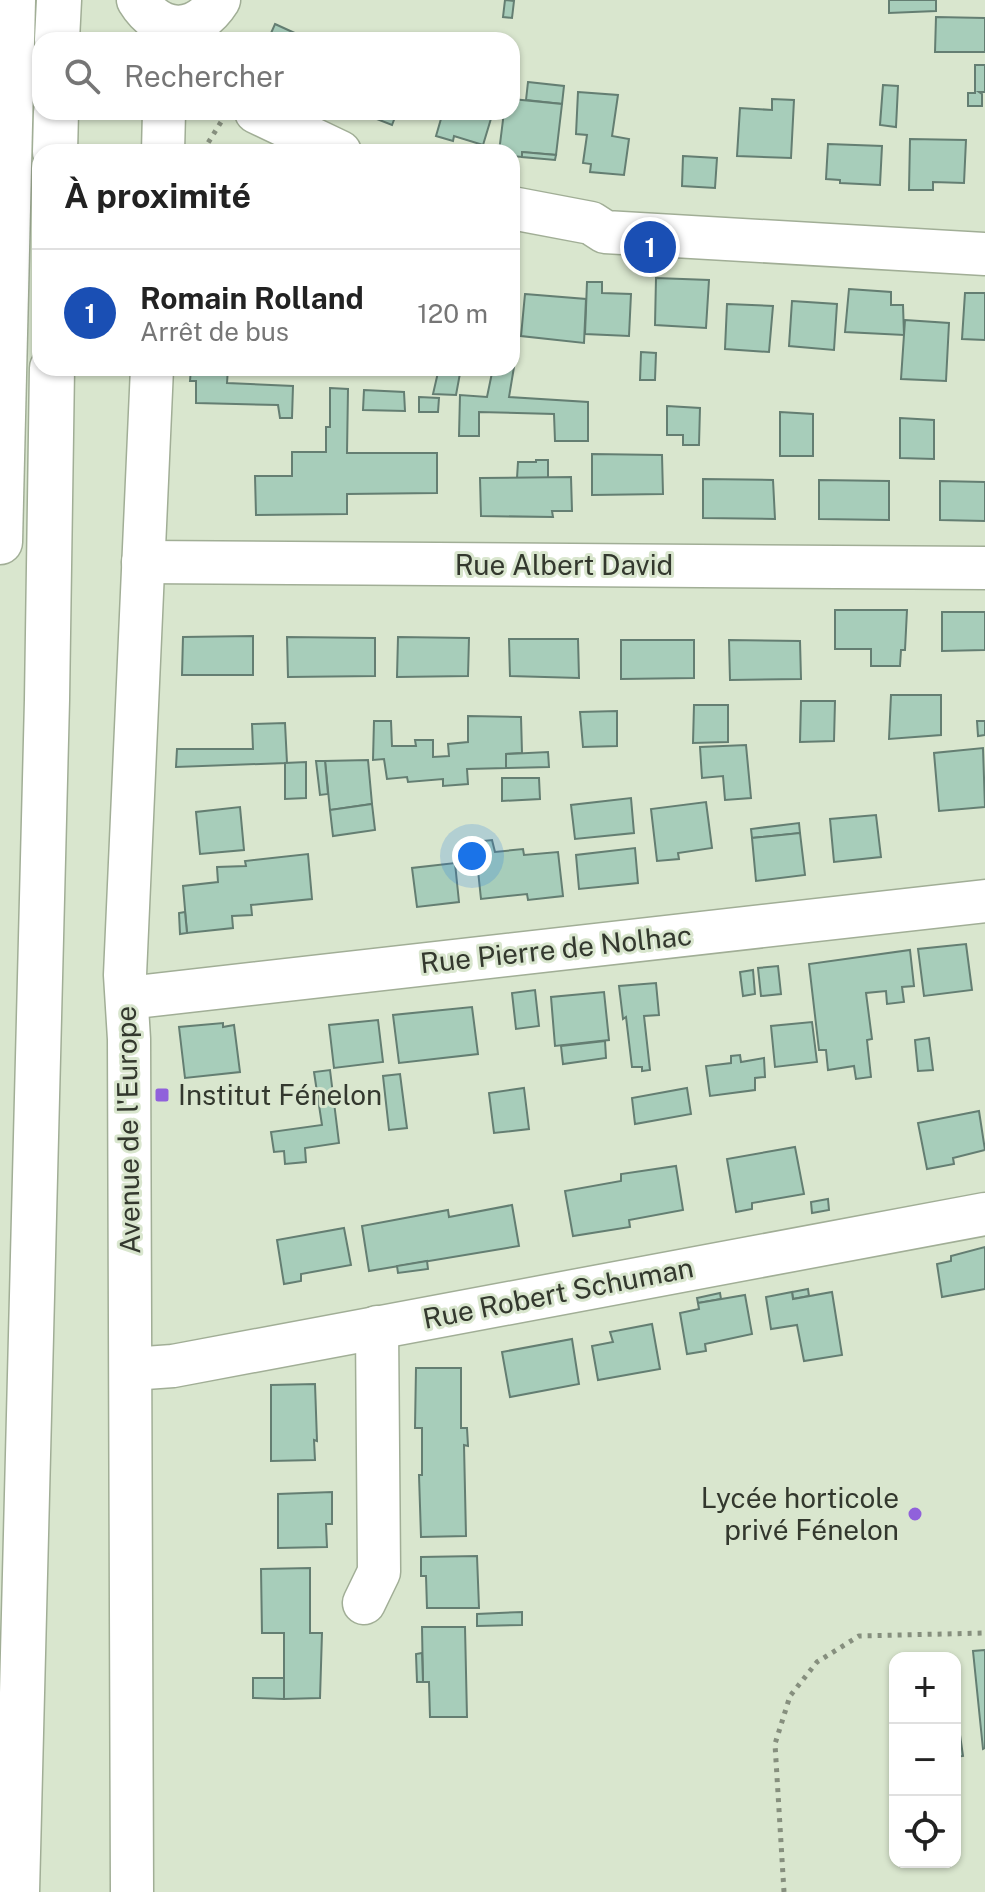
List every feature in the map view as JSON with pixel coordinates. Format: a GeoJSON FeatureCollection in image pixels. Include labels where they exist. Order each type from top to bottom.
{"type":"FeatureCollection","features":[{"type":"Feature","properties":{"kind":"highway"},"geometry":{"type":"LineString","coordinates":[[0,542],[13,0]]}},
{"type":"Feature","properties":{"kind":"highway"},"geometry":{"type":"LineString","coordinates":[[57,32],[59,0]]}},
{"type":"Feature","properties":{"kind":"highway"},"geometry":{"type":"LineString","coordinates":[[55,144],[56,120]]}},
{"type":"Feature","properties":{"kind":"highway"},"geometry":{"type":"LineString","coordinates":[[17,1892],[47,700],[52,376]]}},
{"type":"Feature","properties":{"kind":"highway"},"geometry":{"type":"LineString","coordinates":[[18,1826],[31,1892]]}},
{"type":"Feature","properties":{"kind":"street"},"geometry":{"type":"LineString","coordinates":[[251,120],[318,144]]}},
{"type":"Feature","properties":{"kind":"street"},"geometry":{"type":"LineString","coordinates":[[520,210],[591,223],[605,232],[985,254]]}},
{"type":"Feature","properties":{"kind":"street","name":"Avenue de l'Europe"},"geometry":{"type":"LineString","coordinates":[[132,1892],[131,1369],[125,975],[152,376]]}},
{"type":"Feature","properties":{"kind":"street","name":"Rue Albert David"},"geometry":{"type":"LineString","coordinates":[[143,562],[985,568]]}},
{"type":"Feature","properties":{"kind":"street","name":"Rue Pierre de Nolhac"},"geometry":{"type":"LineString","coordinates":[[127,998],[985,901]]}},
{"type":"Feature","properties":{"kind":"street","name":"Rue Robert Schuman"},"geometry":{"type":"LineString","coordinates":[[131,1369],[173,1366],[985,1214]]}},
{"type":"Feature","properties":{"kind":"street"},"geometry":{"type":"LineString","coordinates":[[364,1603],[379,1572],[377,1327]]}},
{"type":"Feature","properties":{"kind":"path"},"geometry":{"type":"LineString","coordinates":[[211,144],[236,120]]}},
{"type":"Feature","properties":{"kind":"path"},"geometry":{"type":"LineString","coordinates":[[784,1892],[775,1744],[790,1696],[817,1662],[859,1636],[985,1633]]}},
{"type":"Feature","properties":{"kind":"building"},"geometry":{"type":"Polygon","coordinates":[[[505,0],[514,1],[512,18],[503,17],[505,0]]]}},
{"type":"Feature","properties":{"kind":"building"},"geometry":{"type":"Polygon","coordinates":[[[889,0],[936,0],[936,11],[889,13],[889,0]]]}},
{"type":"Feature","properties":{"kind":"building"},"geometry":{"type":"Polygon","coordinates":[[[936,17],[985,18],[985,52],[935,52],[936,17]]]}},
{"type":"Feature","properties":{"kind":"building"},"geometry":{"type":"Polygon","coordinates":[[[275,24],[292,32],[272,32],[275,24]]]}},
{"type":"Feature","properties":{"kind":"building"},"geometry":{"type":"Polygon","coordinates":[[[975,65],[985,65],[985,92],[979,92],[982,94],[982,106],[968,106],[968,93],[975,93],[975,65]]]}},
{"type":"Feature","properties":{"kind":"building"},"geometry":{"type":"Polygon","coordinates":[[[528,82],[564,86],[562,104],[526,100],[528,82]]]}},
{"type":"Feature","properties":{"kind":"building"},"geometry":{"type":"Polygon","coordinates":[[[883,85],[898,86],[896,127],[880,125],[883,85]]]}},
{"type":"Feature","properties":{"kind":"building"},"geometry":{"type":"Polygon","coordinates":[[[578,92],[618,95],[612,136],[629,139],[624,175],[590,172],[591,164],[583,163],[587,135],[576,134],[578,92]]]}},
{"type":"Feature","properties":{"kind":"building"},"geometry":{"type":"Polygon","coordinates":[[[772,99],[794,100],[791,158],[737,156],[740,108],[772,110],[772,99]]]}},
{"type":"Feature","properties":{"kind":"building"},"geometry":{"type":"Polygon","coordinates":[[[520,100],[562,104],[556,155],[522,152],[520,157],[520,144],[500,144],[503,120],[520,120],[520,100]]]}},
{"type":"Feature","properties":{"kind":"building"},"geometry":{"type":"Polygon","coordinates":[[[441,120],[491,120],[483,144],[454,136],[453,141],[436,136],[441,120]]]}},
{"type":"Feature","properties":{"kind":"building"},"geometry":{"type":"Polygon","coordinates":[[[910,139],[966,140],[964,183],[933,182],[933,190],[909,190],[910,139]]]}},
{"type":"Feature","properties":{"kind":"building"},"geometry":{"type":"Polygon","coordinates":[[[828,144],[882,146],[880,185],[840,183],[840,180],[826,179],[828,144]]]}},
{"type":"Feature","properties":{"kind":"building"},"geometry":{"type":"Polygon","coordinates":[[[522,152],[556,155],[555,160],[522,157],[522,152]]]}},
{"type":"Feature","properties":{"kind":"building"},"geometry":{"type":"Polygon","coordinates":[[[683,156],[717,158],[715,188],[682,186],[683,156]]]}},
{"type":"Feature","properties":{"kind":"building"},"geometry":{"type":"Polygon","coordinates":[[[656,278],[709,280],[706,328],[655,325],[656,278]]]}},
{"type":"Feature","properties":{"kind":"building"},"geometry":{"type":"Polygon","coordinates":[[[587,282],[602,282],[602,293],[631,294],[629,336],[585,334],[587,282]]]}},
{"type":"Feature","properties":{"kind":"building"},"geometry":{"type":"Polygon","coordinates":[[[849,289],[891,292],[891,305],[903,305],[904,335],[845,332],[849,289]]]}},
{"type":"Feature","properties":{"kind":"building"},"geometry":{"type":"Polygon","coordinates":[[[965,293],[985,293],[985,340],[962,339],[965,293]]]}},
{"type":"Feature","properties":{"kind":"building"},"geometry":{"type":"Polygon","coordinates":[[[525,294],[586,299],[584,343],[521,336],[525,294]]]}},
{"type":"Feature","properties":{"kind":"building"},"geometry":{"type":"Polygon","coordinates":[[[792,301],[837,304],[834,350],[789,346],[792,301]]]}},
{"type":"Feature","properties":{"kind":"building"},"geometry":{"type":"Polygon","coordinates":[[[727,304],[773,306],[769,352],[725,349],[727,304]]]}},
{"type":"Feature","properties":{"kind":"building"},"geometry":{"type":"Polygon","coordinates":[[[905,320],[949,323],[946,381],[901,379],[905,320]]]}},
{"type":"Feature","properties":{"kind":"building"},"geometry":{"type":"Polygon","coordinates":[[[641,352],[656,353],[655,380],[640,380],[641,352]]]}},
{"type":"Feature","properties":{"kind":"building"},"geometry":{"type":"Polygon","coordinates":[[[190,376],[227,376],[227,383],[293,386],[292,418],[280,418],[278,405],[196,403],[196,381],[190,381],[190,376]]]}},
{"type":"Feature","properties":{"kind":"building"},"geometry":{"type":"Polygon","coordinates":[[[437,376],[460,376],[456,395],[433,394],[437,376]]]}},
{"type":"Feature","properties":{"kind":"building"},"geometry":{"type":"Polygon","coordinates":[[[491,376],[512,376],[509,397],[588,402],[588,441],[555,441],[554,414],[479,412],[479,436],[459,436],[460,395],[487,397],[491,376]]]}},
{"type":"Feature","properties":{"kind":"building"},"geometry":{"type":"Polygon","coordinates":[[[330,388],[348,389],[347,453],[437,453],[437,493],[347,494],[347,514],[256,515],[255,476],[292,476],[292,452],[326,452],[326,427],[330,427],[330,388]]]}},
{"type":"Feature","properties":{"kind":"building"},"geometry":{"type":"Polygon","coordinates":[[[364,390],[404,392],[405,411],[363,410],[364,390]]]}},
{"type":"Feature","properties":{"kind":"building"},"geometry":{"type":"Polygon","coordinates":[[[419,397],[439,398],[438,412],[419,412],[419,397]]]}},
{"type":"Feature","properties":{"kind":"building"},"geometry":{"type":"Polygon","coordinates":[[[667,406],[700,408],[699,445],[683,445],[683,435],[667,435],[667,406]]]}},
{"type":"Feature","properties":{"kind":"building"},"geometry":{"type":"Polygon","coordinates":[[[780,412],[813,414],[813,456],[780,456],[780,412]]]}},
{"type":"Feature","properties":{"kind":"building"},"geometry":{"type":"Polygon","coordinates":[[[900,418],[934,420],[934,459],[900,458],[900,418]]]}},
{"type":"Feature","properties":{"kind":"building"},"geometry":{"type":"Polygon","coordinates":[[[592,454],[662,455],[663,494],[592,495],[592,454]]]}},
{"type":"Feature","properties":{"kind":"building"},"geometry":{"type":"Polygon","coordinates":[[[548,460],[548,479],[517,478],[518,462],[548,460]]]}},
{"type":"Feature","properties":{"kind":"building"},"geometry":{"type":"Polygon","coordinates":[[[571,477],[572,511],[552,511],[553,517],[481,516],[480,478],[571,477]]]}},
{"type":"Feature","properties":{"kind":"building"},"geometry":{"type":"Polygon","coordinates":[[[703,479],[773,480],[775,519],[703,518],[703,479]]]}},
{"type":"Feature","properties":{"kind":"building"},"geometry":{"type":"Polygon","coordinates":[[[819,480],[889,481],[889,520],[819,519],[819,480]]]}},
{"type":"Feature","properties":{"kind":"building"},"geometry":{"type":"Polygon","coordinates":[[[940,481],[985,482],[985,521],[940,520],[940,481]]]}},
{"type":"Feature","properties":{"kind":"building"},"geometry":{"type":"Polygon","coordinates":[[[835,610],[907,610],[905,650],[901,650],[900,666],[871,666],[871,649],[835,649],[835,610]]]}},
{"type":"Feature","properties":{"kind":"building"},"geometry":{"type":"Polygon","coordinates":[[[942,612],[985,612],[985,650],[942,651],[942,612]]]}},
{"type":"Feature","properties":{"kind":"building"},"geometry":{"type":"Polygon","coordinates":[[[253,636],[253,675],[182,675],[183,637],[253,636]]]}},
{"type":"Feature","properties":{"kind":"building"},"geometry":{"type":"Polygon","coordinates":[[[287,637],[375,638],[375,676],[288,677],[287,637]]]}},
{"type":"Feature","properties":{"kind":"building"},"geometry":{"type":"Polygon","coordinates":[[[398,637],[469,638],[468,676],[397,677],[398,637]]]}},
{"type":"Feature","properties":{"kind":"building"},"geometry":{"type":"Polygon","coordinates":[[[509,639],[578,639],[579,678],[510,676],[509,639]]]}},
{"type":"Feature","properties":{"kind":"building"},"geometry":{"type":"Polygon","coordinates":[[[621,640],[694,640],[694,678],[621,679],[621,640]]]}},
{"type":"Feature","properties":{"kind":"building"},"geometry":{"type":"Polygon","coordinates":[[[729,640],[800,641],[801,679],[730,680],[729,640]]]}},
{"type":"Feature","properties":{"kind":"building"},"geometry":{"type":"Polygon","coordinates":[[[891,695],[941,695],[941,735],[889,739],[891,695]]]}},
{"type":"Feature","properties":{"kind":"building"},"geometry":{"type":"Polygon","coordinates":[[[801,701],[835,701],[834,741],[800,742],[801,701]]]}},
{"type":"Feature","properties":{"kind":"building"},"geometry":{"type":"Polygon","coordinates":[[[694,705],[728,705],[728,742],[693,743],[694,705]]]}},
{"type":"Feature","properties":{"kind":"building"},"geometry":{"type":"Polygon","coordinates":[[[617,711],[617,746],[583,747],[580,712],[617,711]]]}},
{"type":"Feature","properties":{"kind":"building"},"geometry":{"type":"Polygon","coordinates":[[[468,716],[521,717],[522,753],[506,754],[506,768],[467,769],[468,784],[443,786],[443,779],[408,782],[407,777],[387,779],[384,759],[373,760],[374,721],[391,721],[392,746],[416,746],[415,740],[433,740],[433,757],[449,756],[448,744],[468,742],[468,716]]]}},
{"type":"Feature","properties":{"kind":"building"},"geometry":{"type":"Polygon","coordinates":[[[977,721],[985,721],[985,735],[978,736],[977,721]]]}},
{"type":"Feature","properties":{"kind":"building"},"geometry":{"type":"Polygon","coordinates":[[[285,723],[287,763],[176,767],[177,749],[253,749],[252,724],[285,723]]]}},
{"type":"Feature","properties":{"kind":"building"},"geometry":{"type":"Polygon","coordinates":[[[746,745],[751,798],[725,800],[723,776],[702,778],[700,747],[746,745]]]}},
{"type":"Feature","properties":{"kind":"building"},"geometry":{"type":"Polygon","coordinates":[[[983,748],[985,807],[939,811],[934,753],[983,748]]]}},
{"type":"Feature","properties":{"kind":"building"},"geometry":{"type":"Polygon","coordinates":[[[548,752],[549,767],[506,768],[506,754],[548,752]]]}},
{"type":"Feature","properties":{"kind":"building"},"geometry":{"type":"Polygon","coordinates":[[[368,760],[372,804],[330,810],[325,761],[368,760]]]}},
{"type":"Feature","properties":{"kind":"building"},"geometry":{"type":"Polygon","coordinates":[[[316,761],[325,761],[328,794],[320,795],[316,761]]]}},
{"type":"Feature","properties":{"kind":"building"},"geometry":{"type":"Polygon","coordinates":[[[306,762],[306,798],[285,799],[285,763],[306,762]]]}},
{"type":"Feature","properties":{"kind":"building"},"geometry":{"type":"Polygon","coordinates":[[[502,778],[539,778],[540,799],[502,801],[502,778]]]}},
{"type":"Feature","properties":{"kind":"building"},"geometry":{"type":"Polygon","coordinates":[[[631,798],[634,833],[575,839],[571,805],[631,798]]]}},
{"type":"Feature","properties":{"kind":"building"},"geometry":{"type":"Polygon","coordinates":[[[706,802],[712,848],[678,853],[679,859],[657,861],[651,809],[706,802]]]}},
{"type":"Feature","properties":{"kind":"building"},"geometry":{"type":"Polygon","coordinates":[[[372,804],[375,830],[333,836],[330,810],[372,804]]]}},
{"type":"Feature","properties":{"kind":"building"},"geometry":{"type":"Polygon","coordinates":[[[240,807],[244,850],[200,854],[196,812],[240,807]]]}},
{"type":"Feature","properties":{"kind":"building"},"geometry":{"type":"Polygon","coordinates":[[[876,815],[881,857],[834,862],[830,819],[876,815]]]}},
{"type":"Feature","properties":{"kind":"building"},"geometry":{"type":"Polygon","coordinates":[[[799,823],[800,833],[752,838],[751,829],[799,823]]]}},
{"type":"Feature","properties":{"kind":"building"},"geometry":{"type":"Polygon","coordinates":[[[800,833],[805,875],[756,881],[752,838],[800,833]]]}},
{"type":"Feature","properties":{"kind":"building"},"geometry":{"type":"Polygon","coordinates":[[[492,840],[495,852],[523,849],[524,855],[558,852],[563,896],[528,900],[527,894],[481,899],[475,842],[492,840]]]}},
{"type":"Feature","properties":{"kind":"building"},"geometry":{"type":"Polygon","coordinates":[[[635,848],[638,883],[579,889],[576,855],[635,848]]]}},
{"type":"Feature","properties":{"kind":"building"},"geometry":{"type":"Polygon","coordinates":[[[308,854],[312,899],[251,905],[252,915],[232,916],[233,928],[187,933],[183,886],[218,882],[217,867],[246,866],[245,861],[308,854]]]}},
{"type":"Feature","properties":{"kind":"building"},"geometry":{"type":"Polygon","coordinates":[[[455,863],[459,902],[417,907],[412,868],[455,863]]]}},
{"type":"Feature","properties":{"kind":"building"},"geometry":{"type":"Polygon","coordinates":[[[185,912],[187,933],[180,934],[179,913],[185,912]]]}},
{"type":"Feature","properties":{"kind":"building"},"geometry":{"type":"Polygon","coordinates":[[[966,944],[972,990],[924,996],[918,949],[966,944]]]}},
{"type":"Feature","properties":{"kind":"building"},"geometry":{"type":"Polygon","coordinates":[[[910,950],[914,986],[902,987],[904,1002],[887,1004],[886,991],[866,993],[872,1039],[867,1040],[871,1077],[856,1079],[854,1066],[828,1070],[826,1050],[819,1050],[809,964],[910,950]]]}},
{"type":"Feature","properties":{"kind":"building"},"geometry":{"type":"Polygon","coordinates":[[[778,966],[781,994],[761,996],[758,968],[778,966]]]}},
{"type":"Feature","properties":{"kind":"building"},"geometry":{"type":"Polygon","coordinates":[[[753,970],[755,994],[743,996],[740,972],[753,970]]]}},
{"type":"Feature","properties":{"kind":"building"},"geometry":{"type":"Polygon","coordinates":[[[656,983],[659,1015],[644,1016],[650,1070],[642,1071],[642,1067],[632,1067],[619,986],[656,983]]]}},
{"type":"Feature","properties":{"kind":"building"},"geometry":{"type":"Polygon","coordinates":[[[535,990],[539,1026],[516,1029],[512,993],[535,990]]]}},
{"type":"Feature","properties":{"kind":"building"},"geometry":{"type":"Polygon","coordinates":[[[604,992],[609,1040],[555,1046],[551,997],[604,992]]]}},
{"type":"Feature","properties":{"kind":"building"},"geometry":{"type":"Polygon","coordinates":[[[472,1007],[478,1054],[399,1063],[393,1015],[472,1007]]]}},
{"type":"Feature","properties":{"kind":"building"},"geometry":{"type":"Polygon","coordinates":[[[378,1020],[383,1062],[334,1068],[329,1025],[378,1020]]]}},
{"type":"Feature","properties":{"kind":"building"},"geometry":{"type":"Polygon","coordinates":[[[812,1022],[817,1062],[775,1067],[771,1026],[812,1022]]]}},
{"type":"Feature","properties":{"kind":"building"},"geometry":{"type":"Polygon","coordinates":[[[223,1023],[223,1027],[234,1025],[240,1072],[185,1078],[179,1027],[223,1023]]]}},
{"type":"Feature","properties":{"kind":"building"},"geometry":{"type":"Polygon","coordinates":[[[929,1038],[933,1070],[918,1071],[915,1040],[929,1038]]]}},
{"type":"Feature","properties":{"kind":"building"},"geometry":{"type":"Polygon","coordinates":[[[605,1041],[606,1058],[563,1064],[561,1046],[605,1041]]]}},
{"type":"Feature","properties":{"kind":"building"},"geometry":{"type":"Polygon","coordinates":[[[740,1055],[741,1062],[764,1058],[765,1077],[755,1078],[755,1090],[710,1096],[706,1066],[731,1063],[731,1056],[740,1055]]]}},
{"type":"Feature","properties":{"kind":"building"},"geometry":{"type":"Polygon","coordinates":[[[330,1070],[339,1143],[305,1148],[306,1162],[285,1164],[284,1151],[274,1152],[271,1132],[322,1125],[314,1072],[330,1070]]]}},
{"type":"Feature","properties":{"kind":"building"},"geometry":{"type":"Polygon","coordinates":[[[400,1074],[407,1128],[389,1130],[383,1076],[400,1074]]]}},
{"type":"Feature","properties":{"kind":"building"},"geometry":{"type":"Polygon","coordinates":[[[524,1088],[529,1129],[494,1133],[489,1093],[524,1088]]]}},
{"type":"Feature","properties":{"kind":"building"},"geometry":{"type":"Polygon","coordinates":[[[687,1088],[691,1114],[635,1124],[632,1098],[687,1088]]]}},
{"type":"Feature","properties":{"kind":"building"},"geometry":{"type":"Polygon","coordinates":[[[979,1111],[985,1150],[953,1158],[954,1164],[927,1169],[918,1123],[979,1111]]]}},
{"type":"Feature","properties":{"kind":"building"},"geometry":{"type":"Polygon","coordinates":[[[795,1147],[804,1194],[752,1203],[752,1209],[736,1212],[727,1159],[795,1147]]]}},
{"type":"Feature","properties":{"kind":"building"},"geometry":{"type":"Polygon","coordinates":[[[676,1166],[683,1210],[629,1220],[630,1227],[573,1236],[565,1191],[621,1181],[621,1174],[676,1166]]]}},
{"type":"Feature","properties":{"kind":"building"},"geometry":{"type":"Polygon","coordinates":[[[828,1199],[829,1210],[812,1213],[811,1202],[828,1199]]]}},
{"type":"Feature","properties":{"kind":"building"},"geometry":{"type":"Polygon","coordinates":[[[512,1205],[519,1246],[369,1271],[362,1226],[448,1210],[449,1217],[512,1205]]]}},
{"type":"Feature","properties":{"kind":"building"},"geometry":{"type":"Polygon","coordinates":[[[344,1228],[351,1265],[301,1274],[301,1281],[284,1284],[277,1240],[344,1228]]]}},
{"type":"Feature","properties":{"kind":"building"},"geometry":{"type":"Polygon","coordinates":[[[985,1247],[985,1289],[942,1297],[937,1264],[951,1261],[951,1256],[985,1247]]]}},
{"type":"Feature","properties":{"kind":"building"},"geometry":{"type":"Polygon","coordinates":[[[427,1261],[428,1269],[398,1273],[397,1266],[427,1261]]]}},
{"type":"Feature","properties":{"kind":"building"},"geometry":{"type":"Polygon","coordinates":[[[808,1289],[809,1296],[793,1299],[792,1292],[808,1289]]]}},
{"type":"Feature","properties":{"kind":"building"},"geometry":{"type":"Polygon","coordinates":[[[792,1292],[793,1299],[832,1292],[842,1355],[804,1361],[797,1325],[771,1329],[766,1297],[792,1292]]]}},
{"type":"Feature","properties":{"kind":"building"},"geometry":{"type":"Polygon","coordinates":[[[720,1293],[721,1299],[698,1303],[697,1298],[720,1293]]]}},
{"type":"Feature","properties":{"kind":"building"},"geometry":{"type":"Polygon","coordinates":[[[745,1295],[752,1334],[705,1344],[706,1351],[687,1354],[680,1313],[699,1309],[698,1303],[745,1295]]]}},
{"type":"Feature","properties":{"kind":"building"},"geometry":{"type":"Polygon","coordinates":[[[652,1324],[660,1369],[598,1380],[592,1346],[613,1342],[610,1332],[652,1324]]]}},
{"type":"Feature","properties":{"kind":"building"},"geometry":{"type":"Polygon","coordinates":[[[572,1339],[579,1384],[510,1397],[502,1352],[572,1339]]]}},
{"type":"Feature","properties":{"kind":"building"},"geometry":{"type":"Polygon","coordinates":[[[416,1368],[461,1368],[461,1428],[467,1428],[468,1446],[464,1445],[466,1536],[421,1537],[419,1475],[422,1475],[422,1428],[415,1428],[416,1368]]]}},
{"type":"Feature","properties":{"kind":"building"},"geometry":{"type":"Polygon","coordinates":[[[315,1384],[315,1460],[271,1461],[271,1385],[315,1384]]]}},
{"type":"Feature","properties":{"kind":"building"},"geometry":{"type":"Polygon","coordinates":[[[332,1492],[332,1524],[326,1524],[327,1547],[278,1548],[278,1494],[332,1492]]]}},
{"type":"Feature","properties":{"kind":"building"},"geometry":{"type":"Polygon","coordinates":[[[477,1556],[479,1608],[427,1608],[426,1576],[421,1576],[421,1557],[477,1556]]]}},
{"type":"Feature","properties":{"kind":"building"},"geometry":{"type":"Polygon","coordinates":[[[310,1568],[310,1633],[322,1633],[320,1698],[284,1699],[284,1633],[262,1633],[261,1569],[310,1568]]]}},
{"type":"Feature","properties":{"kind":"building"},"geometry":{"type":"Polygon","coordinates":[[[522,1612],[522,1625],[477,1626],[477,1614],[522,1612]]]}},
{"type":"Feature","properties":{"kind":"building"},"geometry":{"type":"Polygon","coordinates":[[[422,1627],[465,1627],[467,1717],[430,1717],[429,1682],[423,1682],[422,1627]]]}},
{"type":"Feature","properties":{"kind":"building"},"geometry":{"type":"Polygon","coordinates":[[[985,1650],[985,1748],[983,1749],[973,1651],[985,1650]]]}},
{"type":"Feature","properties":{"kind":"building"},"geometry":{"type":"Polygon","coordinates":[[[422,1653],[423,1682],[417,1682],[416,1654],[422,1653]]]}},
{"type":"Feature","properties":{"kind":"building"},"geometry":{"type":"Polygon","coordinates":[[[253,1678],[284,1678],[284,1699],[253,1698],[253,1678]]]}},
{"type":"Feature","properties":{"kind":"place","name":"Romain Rolland"},"geometry":{"type":"Point","coordinates":[650,247]}},
{"type":"Feature","properties":{"kind":"place","name":"Institut Fénelon"},"geometry":{"type":"Point","coordinates":[162,1095]}},
{"type":"Feature","properties":{"kind":"place","name":"Lycée horticole privé Fénelon"},"geometry":{"type":"Point","coordinates":[915,1514]}}]}
